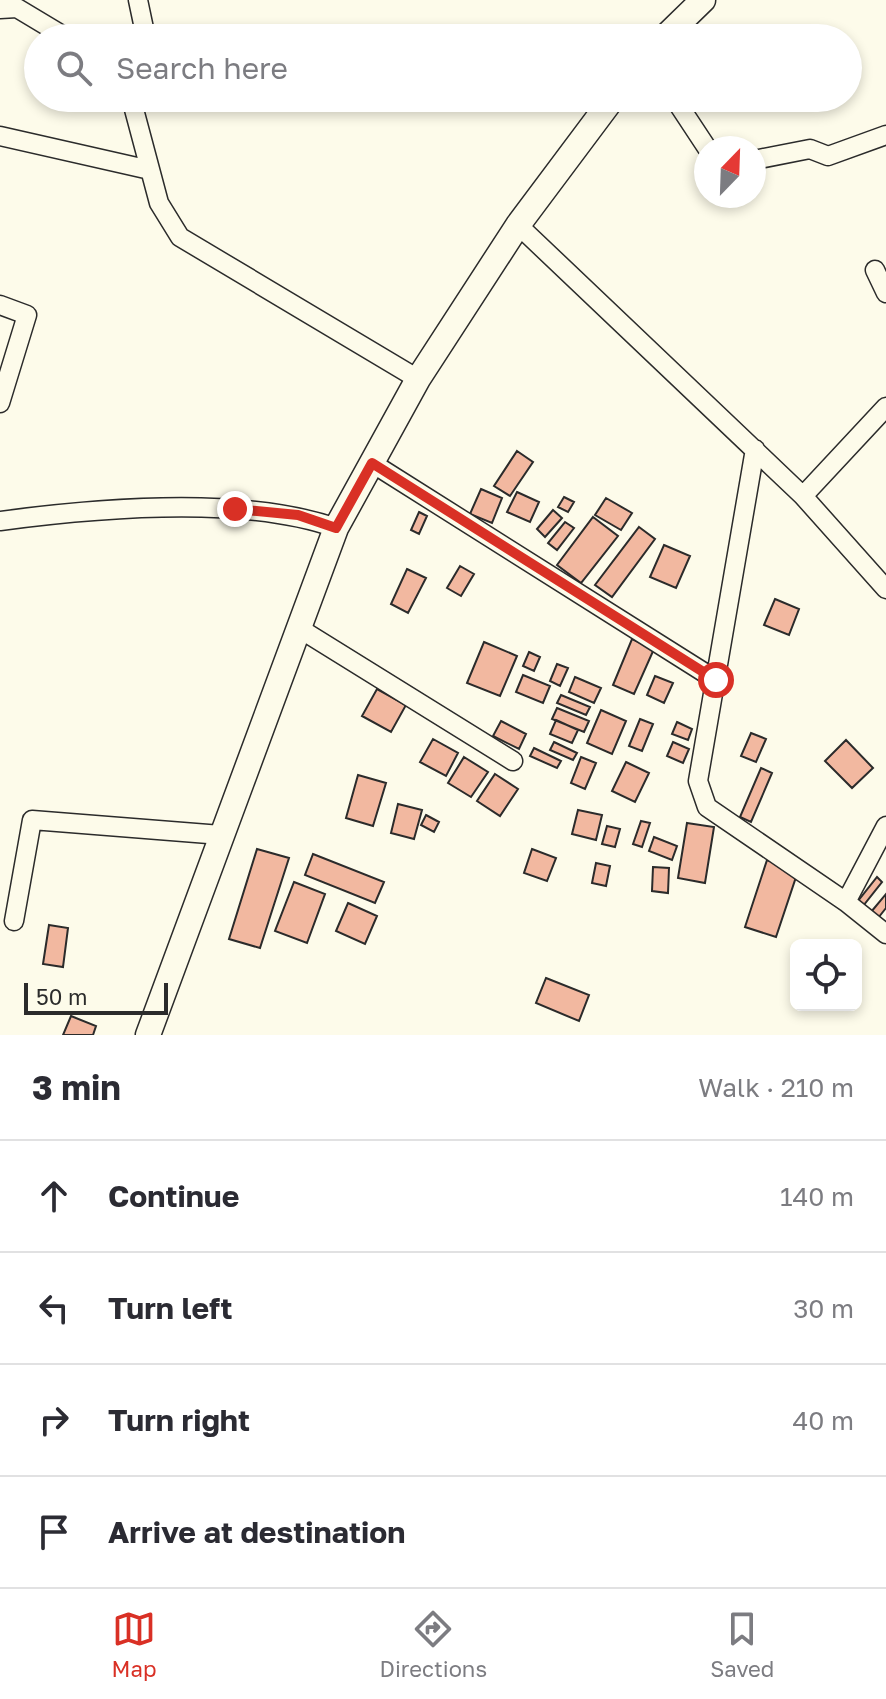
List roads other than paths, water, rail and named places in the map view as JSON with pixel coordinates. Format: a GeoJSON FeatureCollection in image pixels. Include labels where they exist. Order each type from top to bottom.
{"type":"FeatureCollection","features":[{"type":"Feature","properties":{"kind":"street"},"geometry":{"type":"LineString","coordinates":[[138,0],[143,24]]}},
{"type":"Feature","properties":{"kind":"street"},"geometry":{"type":"LineString","coordinates":[[678,24],[703,0]]}},
{"type":"Feature","properties":{"kind":"street"},"geometry":{"type":"LineString","coordinates":[[0,9],[17,8],[44,24]]}},
{"type":"Feature","properties":{"kind":"street"},"geometry":{"type":"LineString","coordinates":[[135,112],[159,203],[180,237],[418,379]]}},
{"type":"Feature","properties":{"kind":"street"},"geometry":{"type":"LineString","coordinates":[[148,1035],[336,528],[418,379],[518,225],[603,112]]}},
{"type":"Feature","properties":{"kind":"street"},"geometry":{"type":"LineString","coordinates":[[683,112],[699,136]]}},
{"type":"Feature","properties":{"kind":"street"},"geometry":{"type":"LineString","coordinates":[[766,158],[810,149],[828,156],[886,135]]}},
{"type":"Feature","properties":{"kind":"street"},"geometry":{"type":"LineString","coordinates":[[0,136],[150,170]]}},
{"type":"Feature","properties":{"kind":"street"},"geometry":{"type":"LineString","coordinates":[[518,225],[803,496],[886,589]]}},
{"type":"Feature","properties":{"kind":"street"},"geometry":{"type":"LineString","coordinates":[[875,270],[886,293]]}},
{"type":"Feature","properties":{"kind":"street"},"geometry":{"type":"LineString","coordinates":[[0,305],[27,315],[0,403]]}},
{"type":"Feature","properties":{"kind":"street"},"geometry":{"type":"LineString","coordinates":[[803,496],[886,407]]}},
{"type":"Feature","properties":{"kind":"street"},"geometry":{"type":"LineString","coordinates":[[755,449],[698,781],[707,807],[846,902],[886,934]]}},
{"type":"Feature","properties":{"kind":"street"},"geometry":{"type":"LineString","coordinates":[[372,463],[716,680]]}},
{"type":"Feature","properties":{"kind":"street"},"geometry":{"type":"LineString","coordinates":[[0,521],[75,511],[235,509],[298,515],[336,528]]}},
{"type":"Feature","properties":{"kind":"street"},"geometry":{"type":"LineString","coordinates":[[297,627],[513,761]]}},
{"type":"Feature","properties":{"kind":"street"},"geometry":{"type":"LineString","coordinates":[[14,921],[32,820],[221,835]]}},
{"type":"Feature","properties":{"kind":"street"},"geometry":{"type":"LineString","coordinates":[[846,902],[886,826]]}}]}
